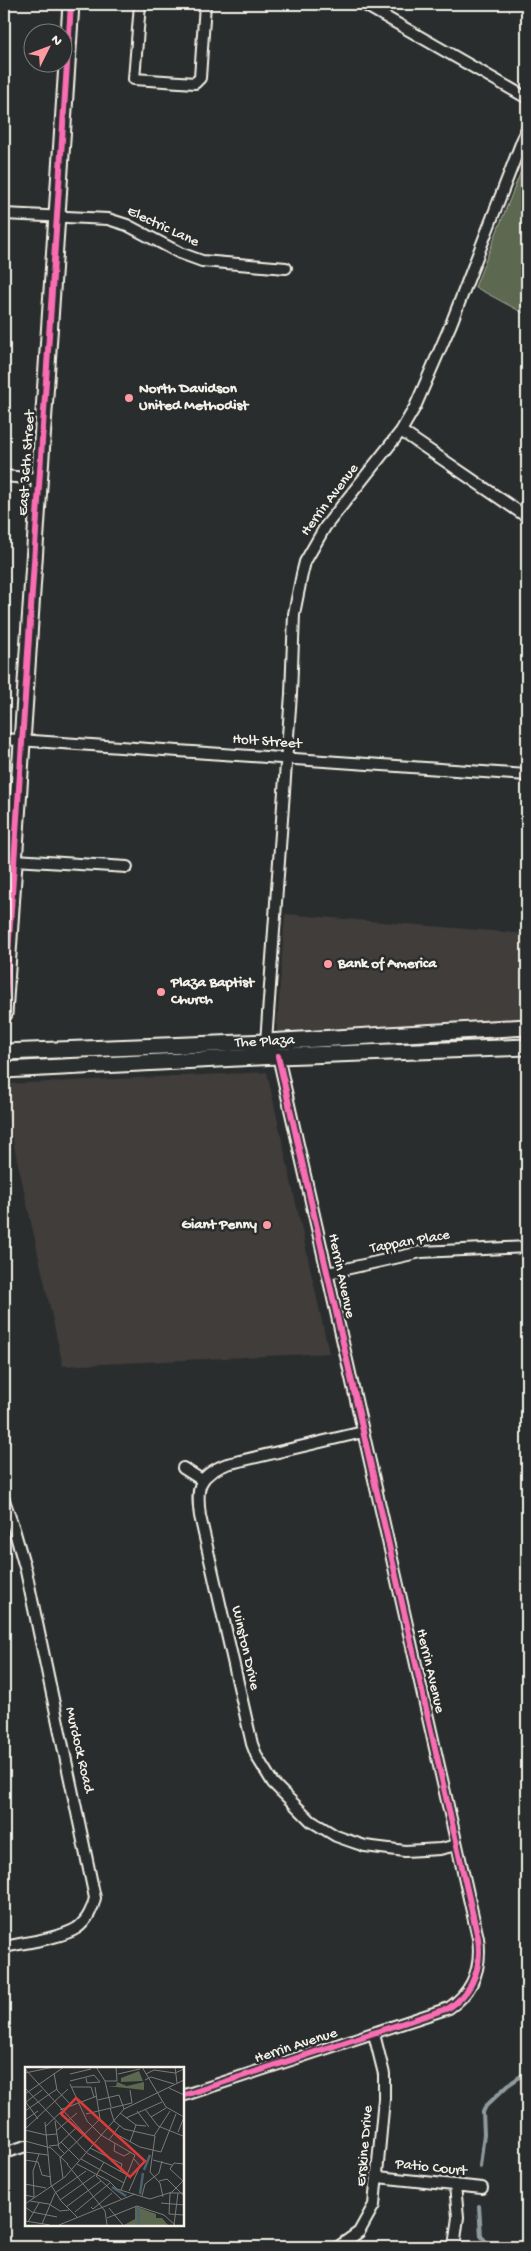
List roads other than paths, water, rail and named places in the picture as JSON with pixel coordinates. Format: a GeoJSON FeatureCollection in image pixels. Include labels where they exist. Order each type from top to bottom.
{"type":"FeatureCollection","features":[{"type":"Feature","properties":{"kind":"main road","name":"East 36th Street"},"geometry":{"type":"LineString","coordinates":[[4,1014],[70,4]]}},
{"type":"Feature","properties":{"kind":"main road","name":"The Plaza"},"geometry":{"type":"LineString","coordinates":[[4,1052],[266,1042],[527,1027]]}},
{"type":"Feature","properties":{"kind":"main road","name":"The Plaza"},"geometry":{"type":"LineString","coordinates":[[4,1070],[278,1056],[527,1047]]}},
{"type":"Feature","properties":{"kind":"street"},"geometry":{"type":"LineString","coordinates":[[140,4],[134,79],[195,84],[200,78],[205,4]]}},
{"type":"Feature","properties":{"kind":"street"},"geometry":{"type":"LineString","coordinates":[[363,4],[527,98]]}},
{"type":"Feature","properties":{"kind":"street","name":"Herrin Avenue"},"geometry":{"type":"LineString","coordinates":[[266,1042],[287,758],[294,614],[305,562],[324,527],[401,431],[428,380],[527,128]]}},
{"type":"Feature","properties":{"kind":"street","name":"Electric Lane"},"geometry":{"type":"LineString","coordinates":[[4,214],[108,219],[127,225],[180,253],[202,261],[286,268]]}},
{"type":"Feature","properties":{"kind":"street"},"geometry":{"type":"LineString","coordinates":[[401,431],[527,517]]}},
{"type":"Feature","properties":{"kind":"street"},"geometry":{"type":"LineString","coordinates":[[4,476],[38,479]]}},
{"type":"Feature","properties":{"kind":"street","name":"Holt Street"},"geometry":{"type":"LineString","coordinates":[[4,739],[527,775]]}},
{"type":"Feature","properties":{"kind":"street"},"geometry":{"type":"LineString","coordinates":[[15,860],[126,867]]}},
{"type":"Feature","properties":{"kind":"street","name":"Herrin Avenue"},"geometry":{"type":"LineString","coordinates":[[184,2095],[449,2008],[460,2000],[474,1982],[479,1962],[478,1938],[278,1056]]}},
{"type":"Feature","properties":{"kind":"street","name":"Tappan Place"},"geometry":{"type":"LineString","coordinates":[[328,1273],[430,1251],[527,1247]]}},
{"type":"Feature","properties":{"kind":"street"},"geometry":{"type":"LineString","coordinates":[[183,1468],[202,1480],[218,1467],[227,1464],[363,1432]]}},
{"type":"Feature","properties":{"kind":"street","name":"Winston Drive"},"geometry":{"type":"LineString","coordinates":[[202,1480],[198,1496],[200,1520],[231,1656],[252,1744],[273,1783],[312,1820],[336,1836],[353,1842],[365,1846],[405,1851],[440,1849],[457,1845]]}},
{"type":"Feature","properties":{"kind":"street","name":"Murdock Road"},"geometry":{"type":"LineString","coordinates":[[4,1500],[26,1571],[95,1898],[91,1911],[78,1928],[57,1935],[4,1947]]}},
{"type":"Feature","properties":{"kind":"street","name":"Erskine Drive"},"geometry":{"type":"LineString","coordinates":[[338,2247],[360,2232],[374,2205],[378,2177],[384,2074],[374,2034]]}},
{"type":"Feature","properties":{"kind":"street"},"geometry":{"type":"LineString","coordinates":[[4,2153],[25,2146]]}},
{"type":"Feature","properties":{"kind":"street","name":"Patio Court"},"geometry":{"type":"LineString","coordinates":[[378,2177],[482,2188]]}},
{"type":"Feature","properties":{"kind":"street"},"geometry":{"type":"LineString","coordinates":[[454,2247],[458,2217],[455,2185]]}},
{"type":"Feature","properties":{"kind":"waterway"},"geometry":{"type":"LineString","coordinates":[[480,2166],[484,2134],[483,2112],[486,2106],[508,2085],[527,2072]]}},
{"type":"Feature","properties":{"kind":"waterway"},"geometry":{"type":"LineString","coordinates":[[479,2206],[481,2236],[491,2247]]}},
{"type":"Feature","properties":{"kind":"place","name":"North Davidson United Methodist"},"geometry":{"type":"Point","coordinates":[129,398]}},
{"type":"Feature","properties":{"kind":"place","name":"Bank of America"},"geometry":{"type":"Point","coordinates":[328,964]}},
{"type":"Feature","properties":{"kind":"place","name":"Plaza Baptist Church"},"geometry":{"type":"Point","coordinates":[161,992]}},
{"type":"Feature","properties":{"kind":"place","name":"Giant Penny"},"geometry":{"type":"Point","coordinates":[267,1225]}}]}
